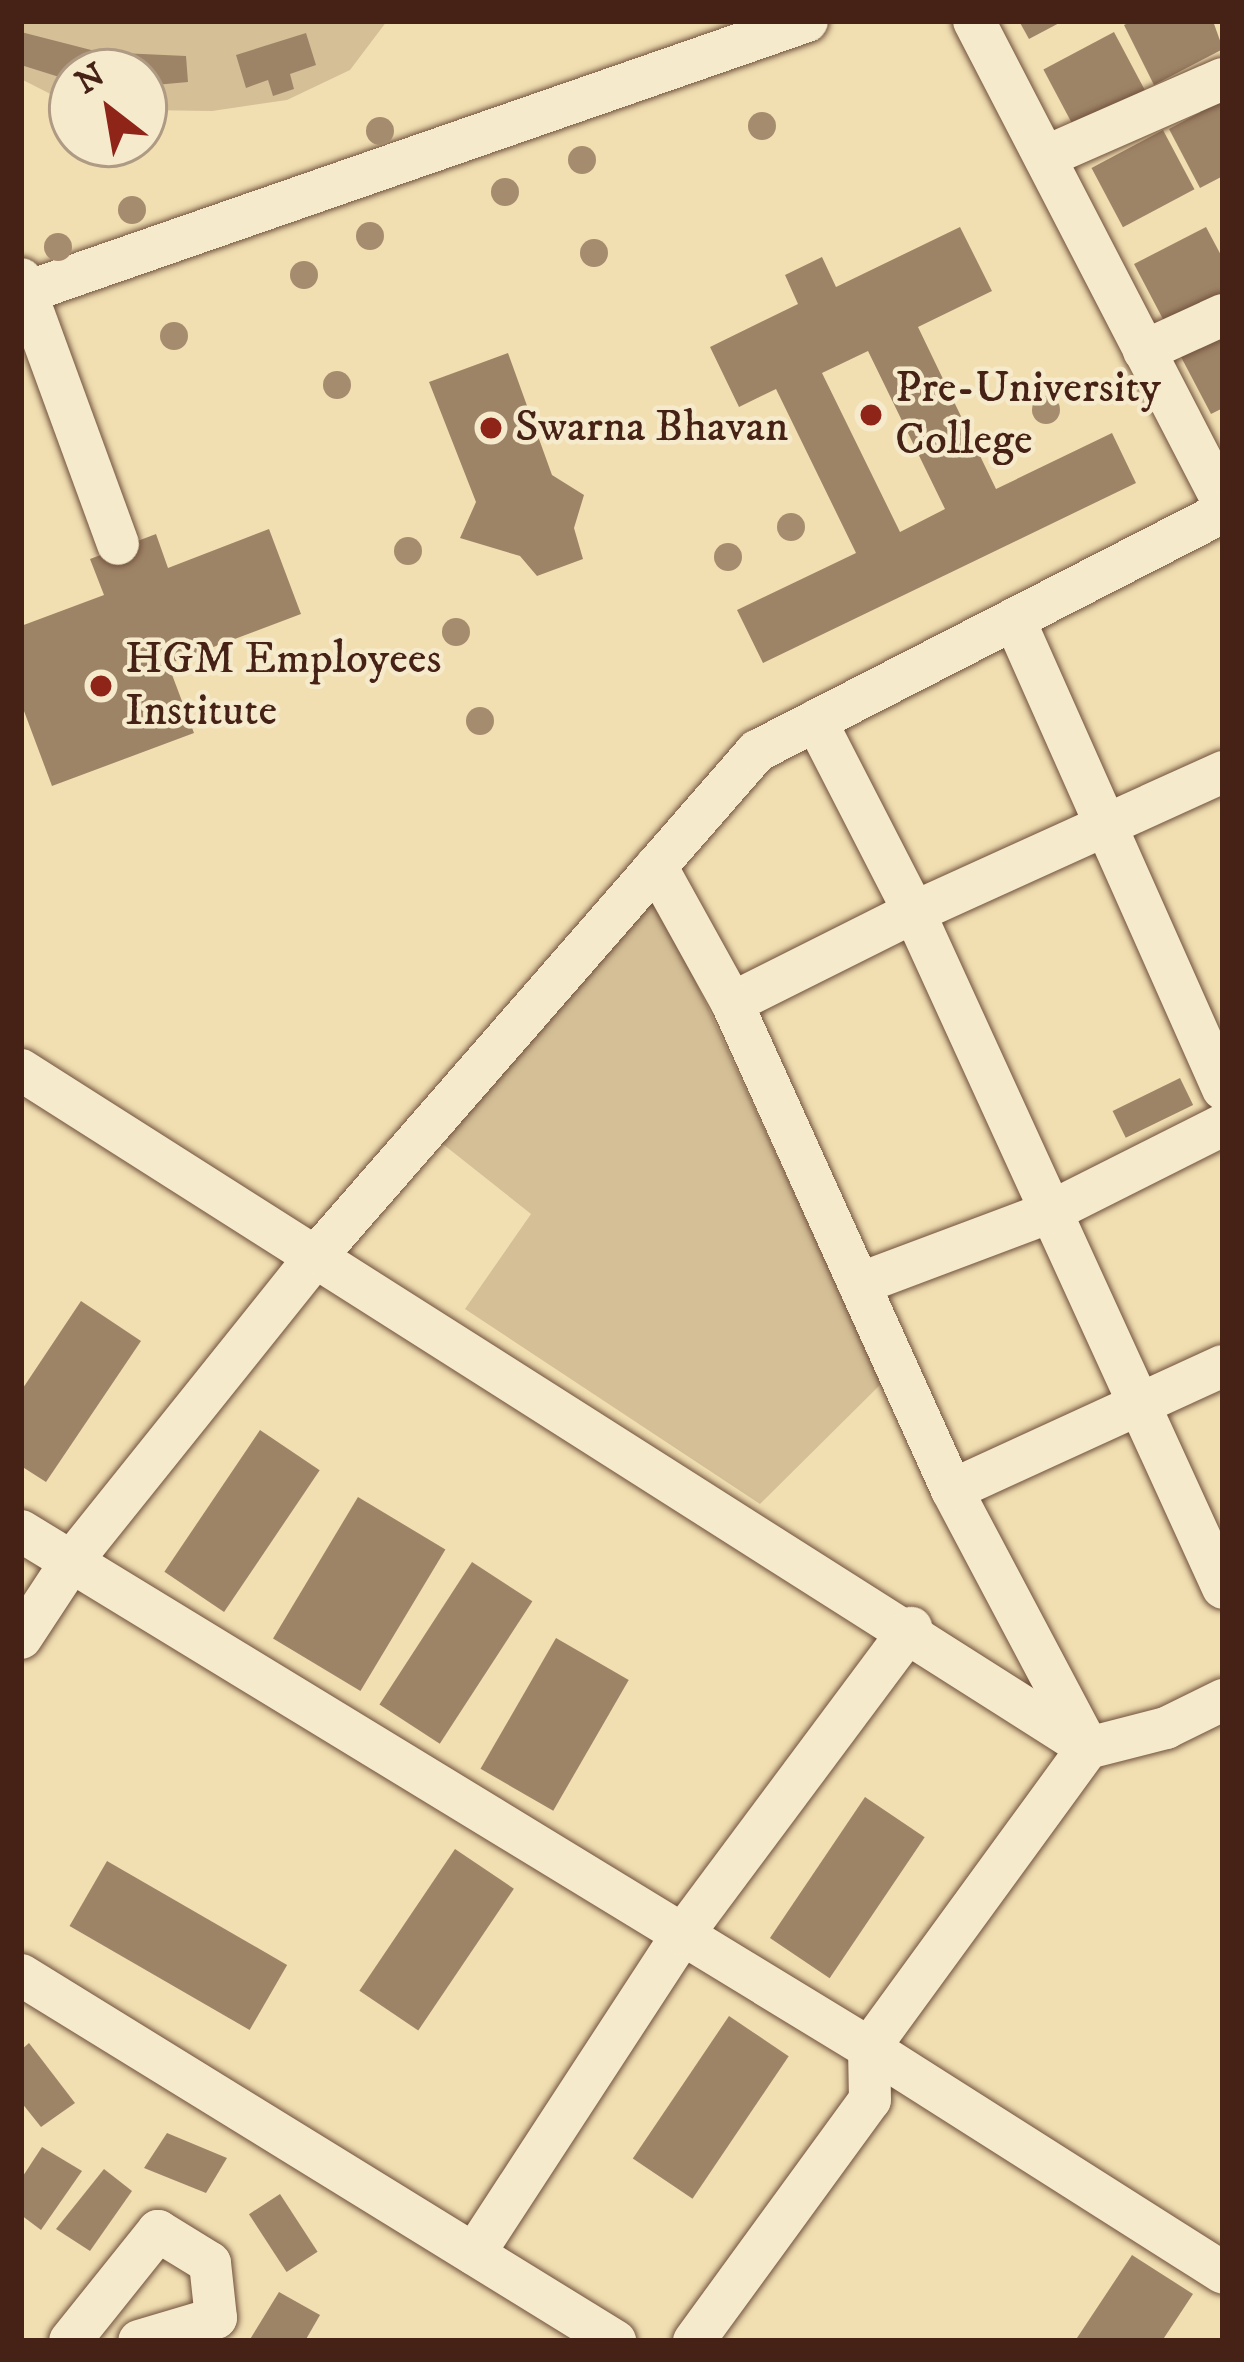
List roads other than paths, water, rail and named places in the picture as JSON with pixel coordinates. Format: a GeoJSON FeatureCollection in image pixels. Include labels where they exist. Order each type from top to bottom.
{"type":"FeatureCollection","features":[{"type":"Feature","properties":{"kind":"street"},"geometry":{"type":"LineString","coordinates":[[118,544],[22,288],[807,21]]}},
{"type":"Feature","properties":{"kind":"street"},"geometry":{"type":"LineString","coordinates":[[974,21],[1223,502]]}},
{"type":"Feature","properties":{"kind":"street"},"geometry":{"type":"LineString","coordinates":[[1045,157],[1223,79]]}},
{"type":"Feature","properties":{"kind":"street"},"geometry":{"type":"LineString","coordinates":[[1144,351],[1223,315]]}},
{"type":"Feature","properties":{"kind":"street"},"geometry":{"type":"LineString","coordinates":[[21,1638],[70,1562],[318,1254],[758,751],[1223,512]]}},
{"type":"Feature","properties":{"kind":"street"},"geometry":{"type":"LineString","coordinates":[[1013,619],[1223,1089]]}},
{"type":"Feature","properties":{"kind":"street"},"geometry":{"type":"LineString","coordinates":[[816,721],[914,912],[1135,1406],[1223,1588]]}},
{"type":"Feature","properties":{"kind":"street"},"geometry":{"type":"LineString","coordinates":[[732,1003],[914,912],[1223,772]]}},
{"type":"Feature","properties":{"kind":"street"},"geometry":{"type":"LineString","coordinates":[[656,866],[732,1003],[952,1490],[1088,1748]]}},
{"type":"Feature","properties":{"kind":"street"},"geometry":{"type":"LineString","coordinates":[[21,1070],[911,1628],[1088,1748]]}},
{"type":"Feature","properties":{"kind":"street"},"geometry":{"type":"LineString","coordinates":[[859,1284],[1048,1213],[1223,1125]]}},
{"type":"Feature","properties":{"kind":"street"},"geometry":{"type":"LineString","coordinates":[[952,1490],[1223,1366]]}},
{"type":"Feature","properties":{"kind":"street"},"geometry":{"type":"LineString","coordinates":[[21,1531],[869,2048],[1223,2273]]}},
{"type":"Feature","properties":{"kind":"street"},"geometry":{"type":"LineString","coordinates":[[474,2254],[683,1934],[911,1628]]}},
{"type":"Feature","properties":{"kind":"street"},"geometry":{"type":"LineString","coordinates":[[694,2341],[870,2100],[869,2048],[1088,1748],[1166,1728],[1223,1700]]}},
{"type":"Feature","properties":{"kind":"street"},"geometry":{"type":"LineString","coordinates":[[21,1975],[615,2341]]}},
{"type":"Feature","properties":{"kind":"street"},"geometry":{"type":"LineString","coordinates":[[70,2341],[158,2231],[210,2263],[216,2318],[139,2341]]}},
{"type":"Feature","properties":{"kind":"place","name":"Pre-University College"},"geometry":{"type":"Point","coordinates":[871,415]}},
{"type":"Feature","properties":{"kind":"place","name":"Swarna Bhavan"},"geometry":{"type":"Point","coordinates":[491,428]}},
{"type":"Feature","properties":{"kind":"place","name":"HGM Employees Institute"},"geometry":{"type":"Point","coordinates":[101,686]}}]}
